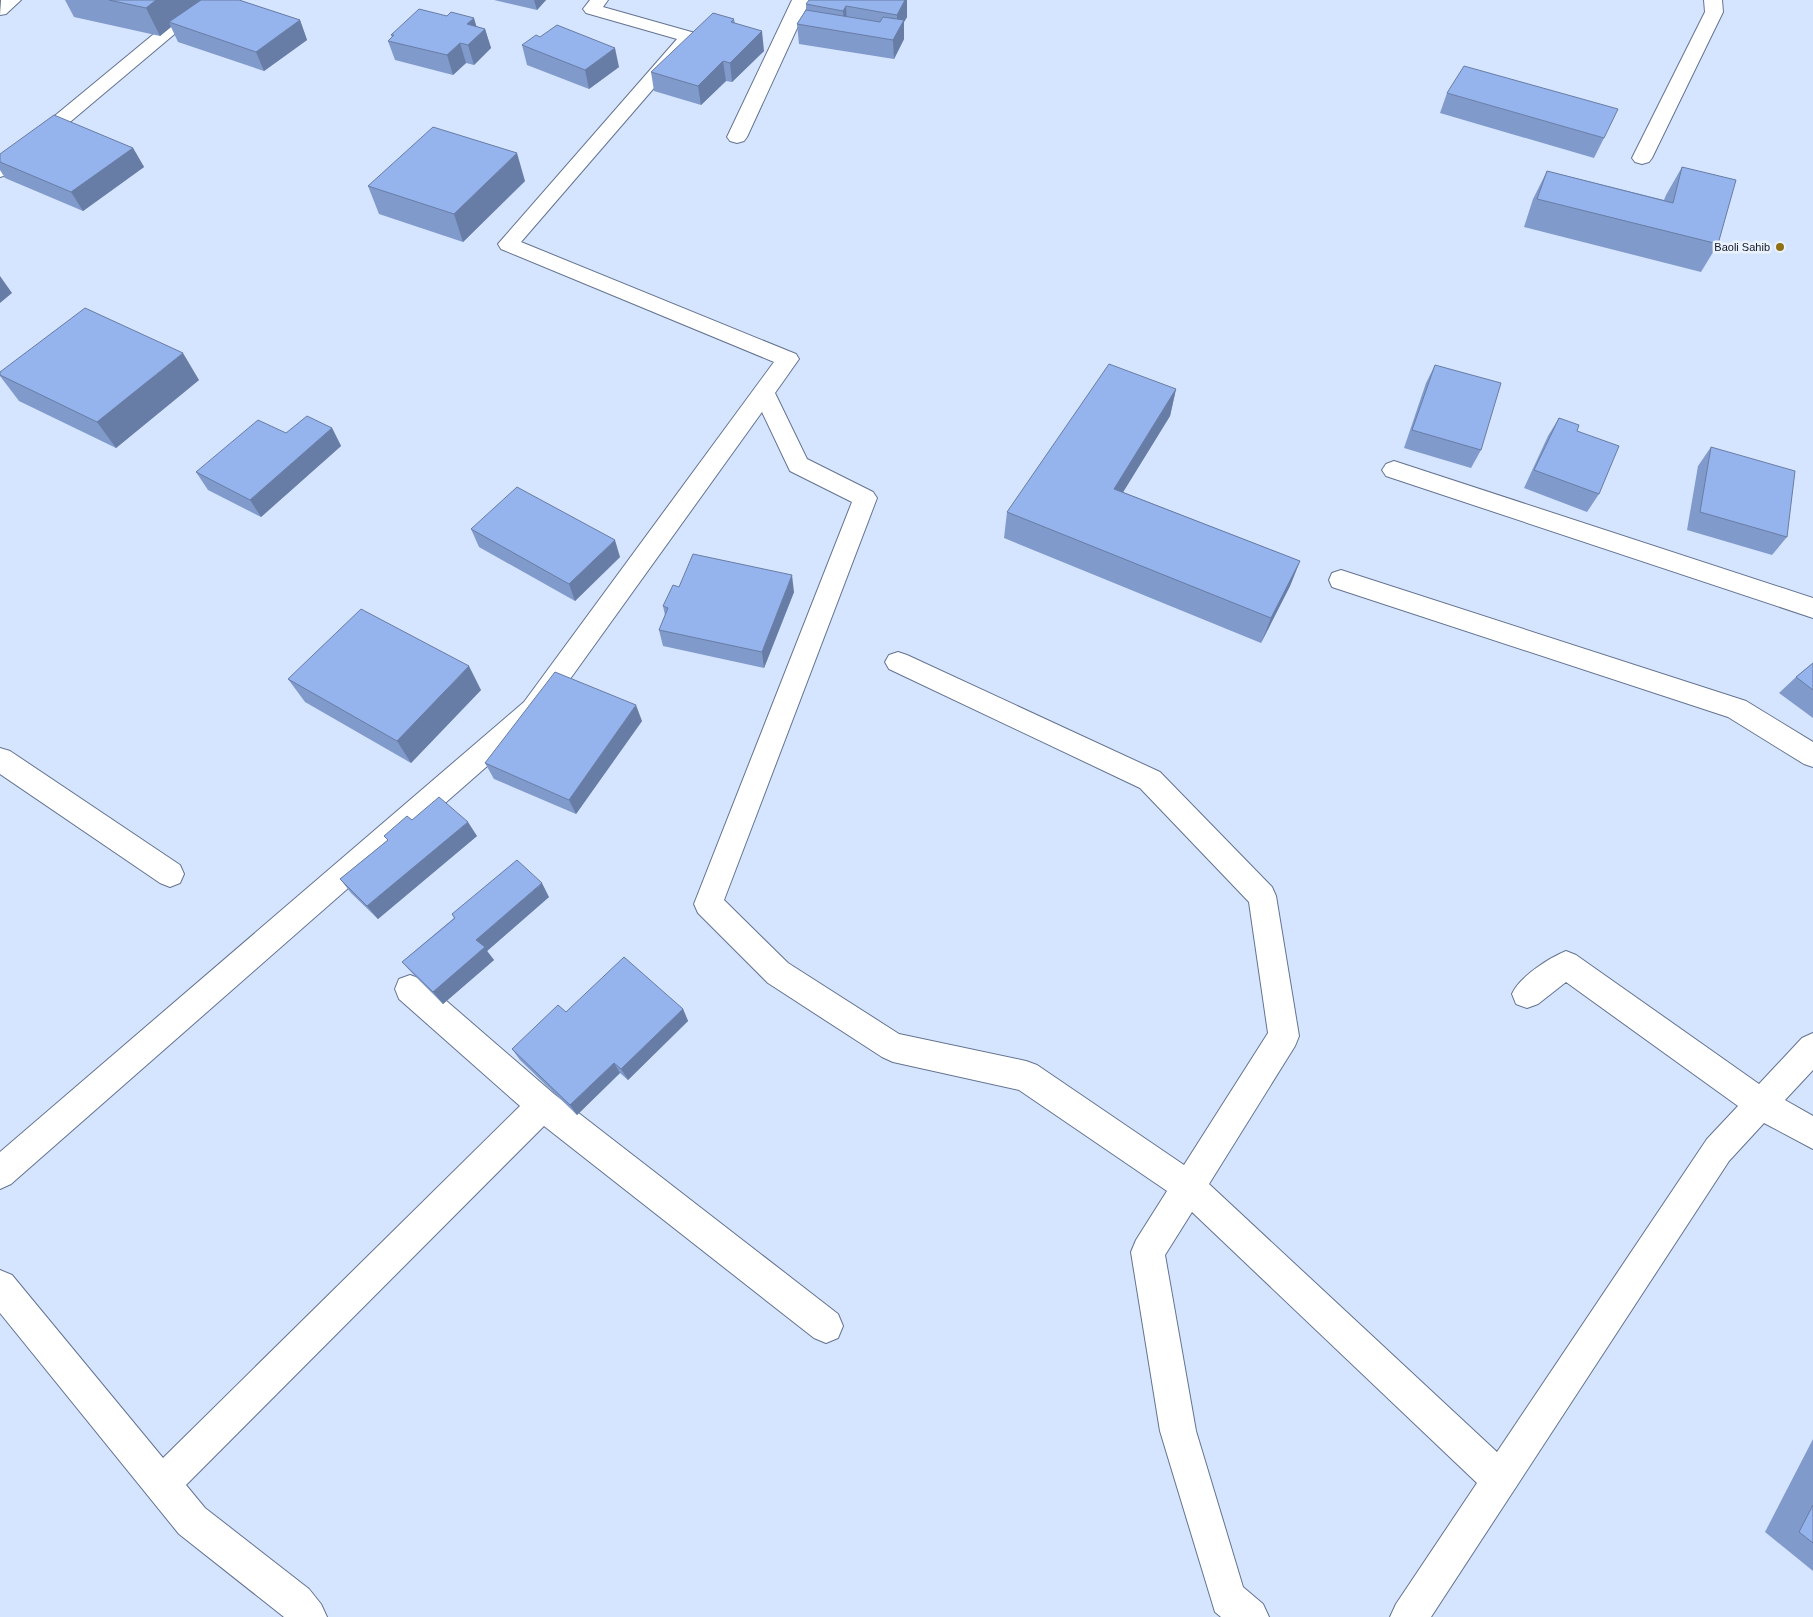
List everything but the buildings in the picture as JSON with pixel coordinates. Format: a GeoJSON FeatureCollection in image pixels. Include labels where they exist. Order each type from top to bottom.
{"type":"FeatureCollection","features":[{"type":"Feature","properties":{"kind":"street"},"geometry":{"type":"LineString","coordinates":[[0,10],[12,0]]}},
{"type":"Feature","properties":{"kind":"street"},"geometry":{"type":"LineString","coordinates":[[0,171],[206,0]]}},
{"type":"Feature","properties":{"kind":"street"},"geometry":{"type":"LineString","coordinates":[[0,1173],[533,710],[788,359],[508,244],[689,37],[592,9],[599,0]]}},
{"type":"Feature","properties":{"kind":"street"},"geometry":{"type":"LineString","coordinates":[[737,137],[801,0]]}},
{"type":"Feature","properties":{"kind":"street"},"geometry":{"type":"LineString","coordinates":[[1642,158],[1714,12],[1713,0]]}},
{"type":"Feature","properties":{"kind":"street"},"geometry":{"type":"LineString","coordinates":[[764,392],[798,465],[865,498],[708,904],[778,973],[893,1048],[1026,1076],[1189,1187],[1500,1480]]}},
{"type":"Feature","properties":{"kind":"street"},"geometry":{"type":"LineString","coordinates":[[1394,470],[1813,608]]}},
{"type":"Feature","properties":{"kind":"street"},"geometry":{"type":"LineString","coordinates":[[1341,580],[1737,709],[1813,756]]}},
{"type":"Feature","properties":{"kind":"street"},"geometry":{"type":"LineString","coordinates":[[898,662],[1150,780],[1262,896],[1284,1036],[1148,1252],[1178,1431],[1228,1599],[1250,1617]]}},
{"type":"Feature","properties":{"kind":"street"},"geometry":{"type":"LineString","coordinates":[[0,759],[170,874]]}},
{"type":"Feature","properties":{"kind":"street"},"geometry":{"type":"LineString","coordinates":[[1527,994],[1566,965],[1761,1104],[1813,1133]]}},
{"type":"Feature","properties":{"kind":"street"},"geometry":{"type":"LineString","coordinates":[[410,989],[543,1105],[826,1326]]}},
{"type":"Feature","properties":{"kind":"street"},"geometry":{"type":"LineString","coordinates":[[1410,1617],[1718,1150],[1813,1048]]}},
{"type":"Feature","properties":{"kind":"street"},"geometry":{"type":"LineString","coordinates":[[162,1484],[543,1105]]}},
{"type":"Feature","properties":{"kind":"street"},"geometry":{"type":"LineString","coordinates":[[0,1287],[192,1521],[296,1602],[308,1617]]}},
{"type":"Feature","properties":{"kind":"place","name":"Baoli Sahib"},"geometry":{"type":"Point","coordinates":[1780,247]}}]}
